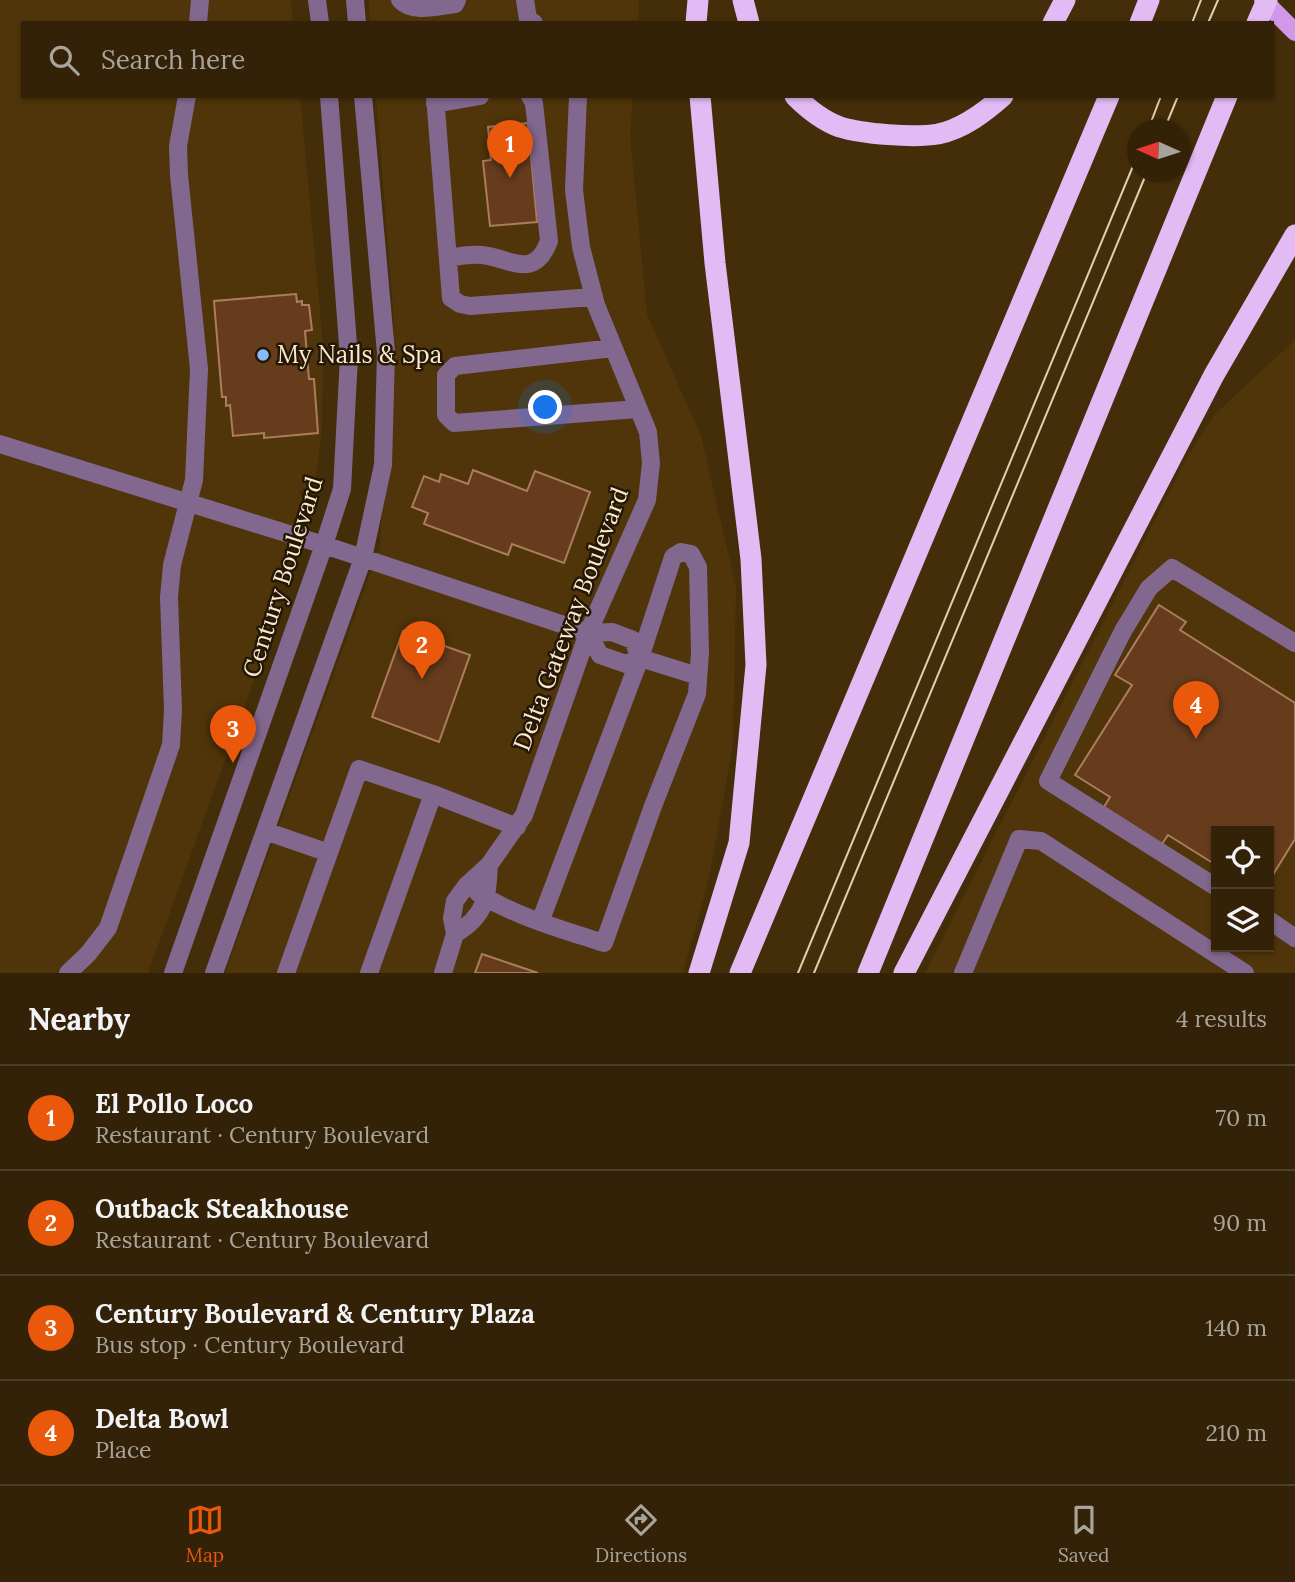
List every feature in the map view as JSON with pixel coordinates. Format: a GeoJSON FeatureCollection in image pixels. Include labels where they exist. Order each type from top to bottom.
{"type":"FeatureCollection","features":[{"type":"Feature","properties":{"kind":"highway"},"geometry":{"type":"LineString","coordinates":[[696,21],[698,0]]}},
{"type":"Feature","properties":{"kind":"highway"},"geometry":{"type":"LineString","coordinates":[[743,0],[748,21]]}},
{"type":"Feature","properties":{"kind":"highway"},"geometry":{"type":"LineString","coordinates":[[1054,21],[1065,0]]}},
{"type":"Feature","properties":{"kind":"highway"},"geometry":{"type":"LineString","coordinates":[[1141,21],[1150,0]]}},
{"type":"Feature","properties":{"kind":"highway"},"geometry":{"type":"LineString","coordinates":[[1258,21],[1265,0]]}},
{"type":"Feature","properties":{"kind":"highway"},"geometry":{"type":"LineString","coordinates":[[699,973],[739,843],[755,666],[751,559],[715,263],[700,98]]}},
{"type":"Feature","properties":{"kind":"highway"},"geometry":{"type":"LineString","coordinates":[[797,98],[807,108],[840,127],[885,135],[938,134],[982,116],[1001,98]]}},
{"type":"Feature","properties":{"kind":"highway"},"geometry":{"type":"LineString","coordinates":[[740,973],[1108,98]]}},
{"type":"Feature","properties":{"kind":"highway"},"geometry":{"type":"LineString","coordinates":[[868,973],[1226,98]]}},
{"type":"Feature","properties":{"kind":"highway"},"geometry":{"type":"LineString","coordinates":[[904,973],[1214,375],[1295,235]]}},
{"type":"Feature","properties":{"kind":"main road"},"geometry":{"type":"LineString","coordinates":[[1265,0],[1295,32]]}},
{"type":"Feature","properties":{"kind":"street"},"geometry":{"type":"LineString","coordinates":[[198,21],[200,0]]}},
{"type":"Feature","properties":{"kind":"street"},"geometry":{"type":"LineString","coordinates":[[317,0],[320,21]]}},
{"type":"Feature","properties":{"kind":"street"},"geometry":{"type":"LineString","coordinates":[[355,0],[356,21]]}},
{"type":"Feature","properties":{"kind":"street"},"geometry":{"type":"LineString","coordinates":[[407,4],[456,4],[457,0]]}},
{"type":"Feature","properties":{"kind":"street"},"geometry":{"type":"LineString","coordinates":[[525,0],[528,21]]}},
{"type":"Feature","properties":{"kind":"street"},"geometry":{"type":"LineString","coordinates":[[68,973],[88,954],[108,928],[171,745],[173,710],[169,597],[172,565],[189,503],[197,450],[200,369],[179,175],[178,146],[187,98]]}},
{"type":"Feature","properties":{"kind":"street","name":"Century Boulevard"},"geometry":{"type":"LineString","coordinates":[[173,973],[342,489],[349,357],[329,98]]}},
{"type":"Feature","properties":{"kind":"street"},"geometry":{"type":"LineString","coordinates":[[214,973],[363,558],[383,465],[386,353],[363,98]]}},
{"type":"Feature","properties":{"kind":"street"},"geometry":{"type":"LineString","coordinates":[[458,98],[435,100],[451,298],[470,306],[594,298]]}},
{"type":"Feature","properties":{"kind":"street"},"geometry":{"type":"LineString","coordinates":[[448,258],[484,255],[519,265],[528,264],[544,254],[548,241],[534,103],[531,98]]}},
{"type":"Feature","properties":{"kind":"street","name":"Delta Gateway Boulevard"},"geometry":{"type":"LineString","coordinates":[[443,973],[455,934],[452,918],[455,901],[466,886],[489,865],[524,815],[588,634],[647,500],[651,463],[648,432],[594,298],[581,247],[574,190],[578,98]]}},
{"type":"Feature","properties":{"kind":"street"},"geometry":{"type":"LineString","coordinates":[[613,348],[455,366],[446,375],[446,415],[454,423],[638,409]]}},
{"type":"Feature","properties":{"kind":"street"},"geometry":{"type":"LineString","coordinates":[[0,444],[324,545],[588,634],[612,632],[634,640],[640,658]]}},
{"type":"Feature","properties":{"kind":"street"},"geometry":{"type":"LineString","coordinates":[[466,886],[487,899],[540,922],[604,943],[697,694],[700,653],[698,567],[691,554],[681,552],[673,557],[640,658],[540,922]]}},
{"type":"Feature","properties":{"kind":"street"},"geometry":{"type":"LineString","coordinates":[[1211,884],[1048,781],[1123,631],[1149,587],[1172,568],[1295,643]]}},
{"type":"Feature","properties":{"kind":"street"},"geometry":{"type":"LineString","coordinates":[[588,634],[600,655],[626,664],[640,658],[698,676]]}},
{"type":"Feature","properties":{"kind":"street"},"geometry":{"type":"LineString","coordinates":[[286,973],[359,769],[517,827]]}},
{"type":"Feature","properties":{"kind":"street"},"geometry":{"type":"LineString","coordinates":[[369,973],[433,794]]}},
{"type":"Feature","properties":{"kind":"street"},"geometry":{"type":"LineString","coordinates":[[265,831],[329,853]]}},
{"type":"Feature","properties":{"kind":"street"},"geometry":{"type":"LineString","coordinates":[[963,973],[1019,839],[1041,841],[1245,973]]}},
{"type":"Feature","properties":{"kind":"street"},"geometry":{"type":"LineString","coordinates":[[487,899],[489,865]]}},
{"type":"Feature","properties":{"kind":"street","name":"Delta Gateway Boulevard"},"geometry":{"type":"LineString","coordinates":[[455,934],[470,926],[487,899]]}},
{"type":"Feature","properties":{"kind":"street"},"geometry":{"type":"LineString","coordinates":[[1274,922],[1292,930]]}},
{"type":"Feature","properties":{"kind":"shaded area"},"geometry":{"type":"Polygon","coordinates":[[[0,0],[291,0],[293,21],[21,21],[21,98],[300,98],[323,343],[322,429],[316,476],[312,483],[299,491],[303,500],[274,587],[281,605],[148,973],[0,973],[0,0]]]}},
{"type":"Feature","properties":{"kind":"shaded area"},"geometry":{"type":"Polygon","coordinates":[[[369,0],[639,0],[638,21],[370,21],[369,0]]]}},
{"type":"Feature","properties":{"kind":"shaded area"},"geometry":{"type":"Polygon","coordinates":[[[376,98],[633,98],[630,135],[647,314],[701,436],[736,587],[733,744],[710,874],[683,973],[225,973],[380,547],[394,321],[376,98]]]}},
{"type":"Feature","properties":{"kind":"shaded area"},"geometry":{"type":"Polygon","coordinates":[[[1295,340],[1295,973],[925,973],[1188,455],[1215,414],[1295,340]]]}},
{"type":"Feature","properties":{"kind":"building"},"geometry":{"type":"Polygon","coordinates":[[[528,123],[537,222],[490,226],[483,161],[491,160],[488,127],[528,123]]]}},
{"type":"Feature","properties":{"kind":"building","name":"My Nails & Spa"},"geometry":{"type":"Polygon","coordinates":[[[296,294],[297,302],[302,301],[302,305],[309,305],[312,330],[305,331],[309,379],[314,379],[318,433],[264,438],[264,433],[233,436],[230,405],[226,406],[226,397],[222,397],[214,301],[296,294]]]}},
{"type":"Feature","properties":{"kind":"building"},"geometry":{"type":"Polygon","coordinates":[[[473,470],[527,491],[535,471],[590,492],[564,563],[512,544],[508,555],[424,524],[428,513],[412,507],[424,476],[439,482],[441,474],[468,484],[473,470]]]}},
{"type":"Feature","properties":{"kind":"building"},"geometry":{"type":"Polygon","coordinates":[[[1159,605],[1186,622],[1180,630],[1295,703],[1295,839],[1274,873],[1274,826],[1211,826],[1211,862],[1168,835],[1162,844],[1104,807],[1110,797],[1075,775],[1132,685],[1115,675],[1159,605]]]}},
{"type":"Feature","properties":{"kind":"building"},"geometry":{"type":"Polygon","coordinates":[[[403,631],[470,655],[439,742],[372,717],[403,631]]]}},
{"type":"Feature","properties":{"kind":"building"},"geometry":{"type":"Polygon","coordinates":[[[482,954],[538,973],[475,973],[482,954]]]}},
{"type":"Feature","properties":{"kind":"tram line"},"geometry":{"type":"LineString","coordinates":[[1193,21],[1201,0]]}},
{"type":"Feature","properties":{"kind":"tram line"},"geometry":{"type":"LineString","coordinates":[[1209,21],[1218,0]]}},
{"type":"Feature","properties":{"kind":"tram line"},"geometry":{"type":"LineString","coordinates":[[1152,119],[1160,98]]}},
{"type":"Feature","properties":{"kind":"tram line"},"geometry":{"type":"LineString","coordinates":[[1169,119],[1177,98]]}},
{"type":"Feature","properties":{"kind":"tram line"},"geometry":{"type":"LineString","coordinates":[[798,973],[1127,180]]}},
{"type":"Feature","properties":{"kind":"tram line"},"geometry":{"type":"LineString","coordinates":[[814,973],[1143,182]]}},
{"type":"Feature","properties":{"kind":"place","name":"El Pollo Loco"},"geometry":{"type":"Point","coordinates":[510,178]}},
{"type":"Feature","properties":{"kind":"place","name":"My Nails & Spa"},"geometry":{"type":"Point","coordinates":[263,355]}},
{"type":"Feature","properties":{"kind":"place","name":"Outback Steakhouse"},"geometry":{"type":"Point","coordinates":[422,679]}},
{"type":"Feature","properties":{"kind":"place","name":"Delta Bowl"},"geometry":{"type":"Point","coordinates":[1196,739]}},
{"type":"Feature","properties":{"kind":"place","name":"Century Boulevard & Century Plaza"},"geometry":{"type":"Point","coordinates":[233,763]}}]}
